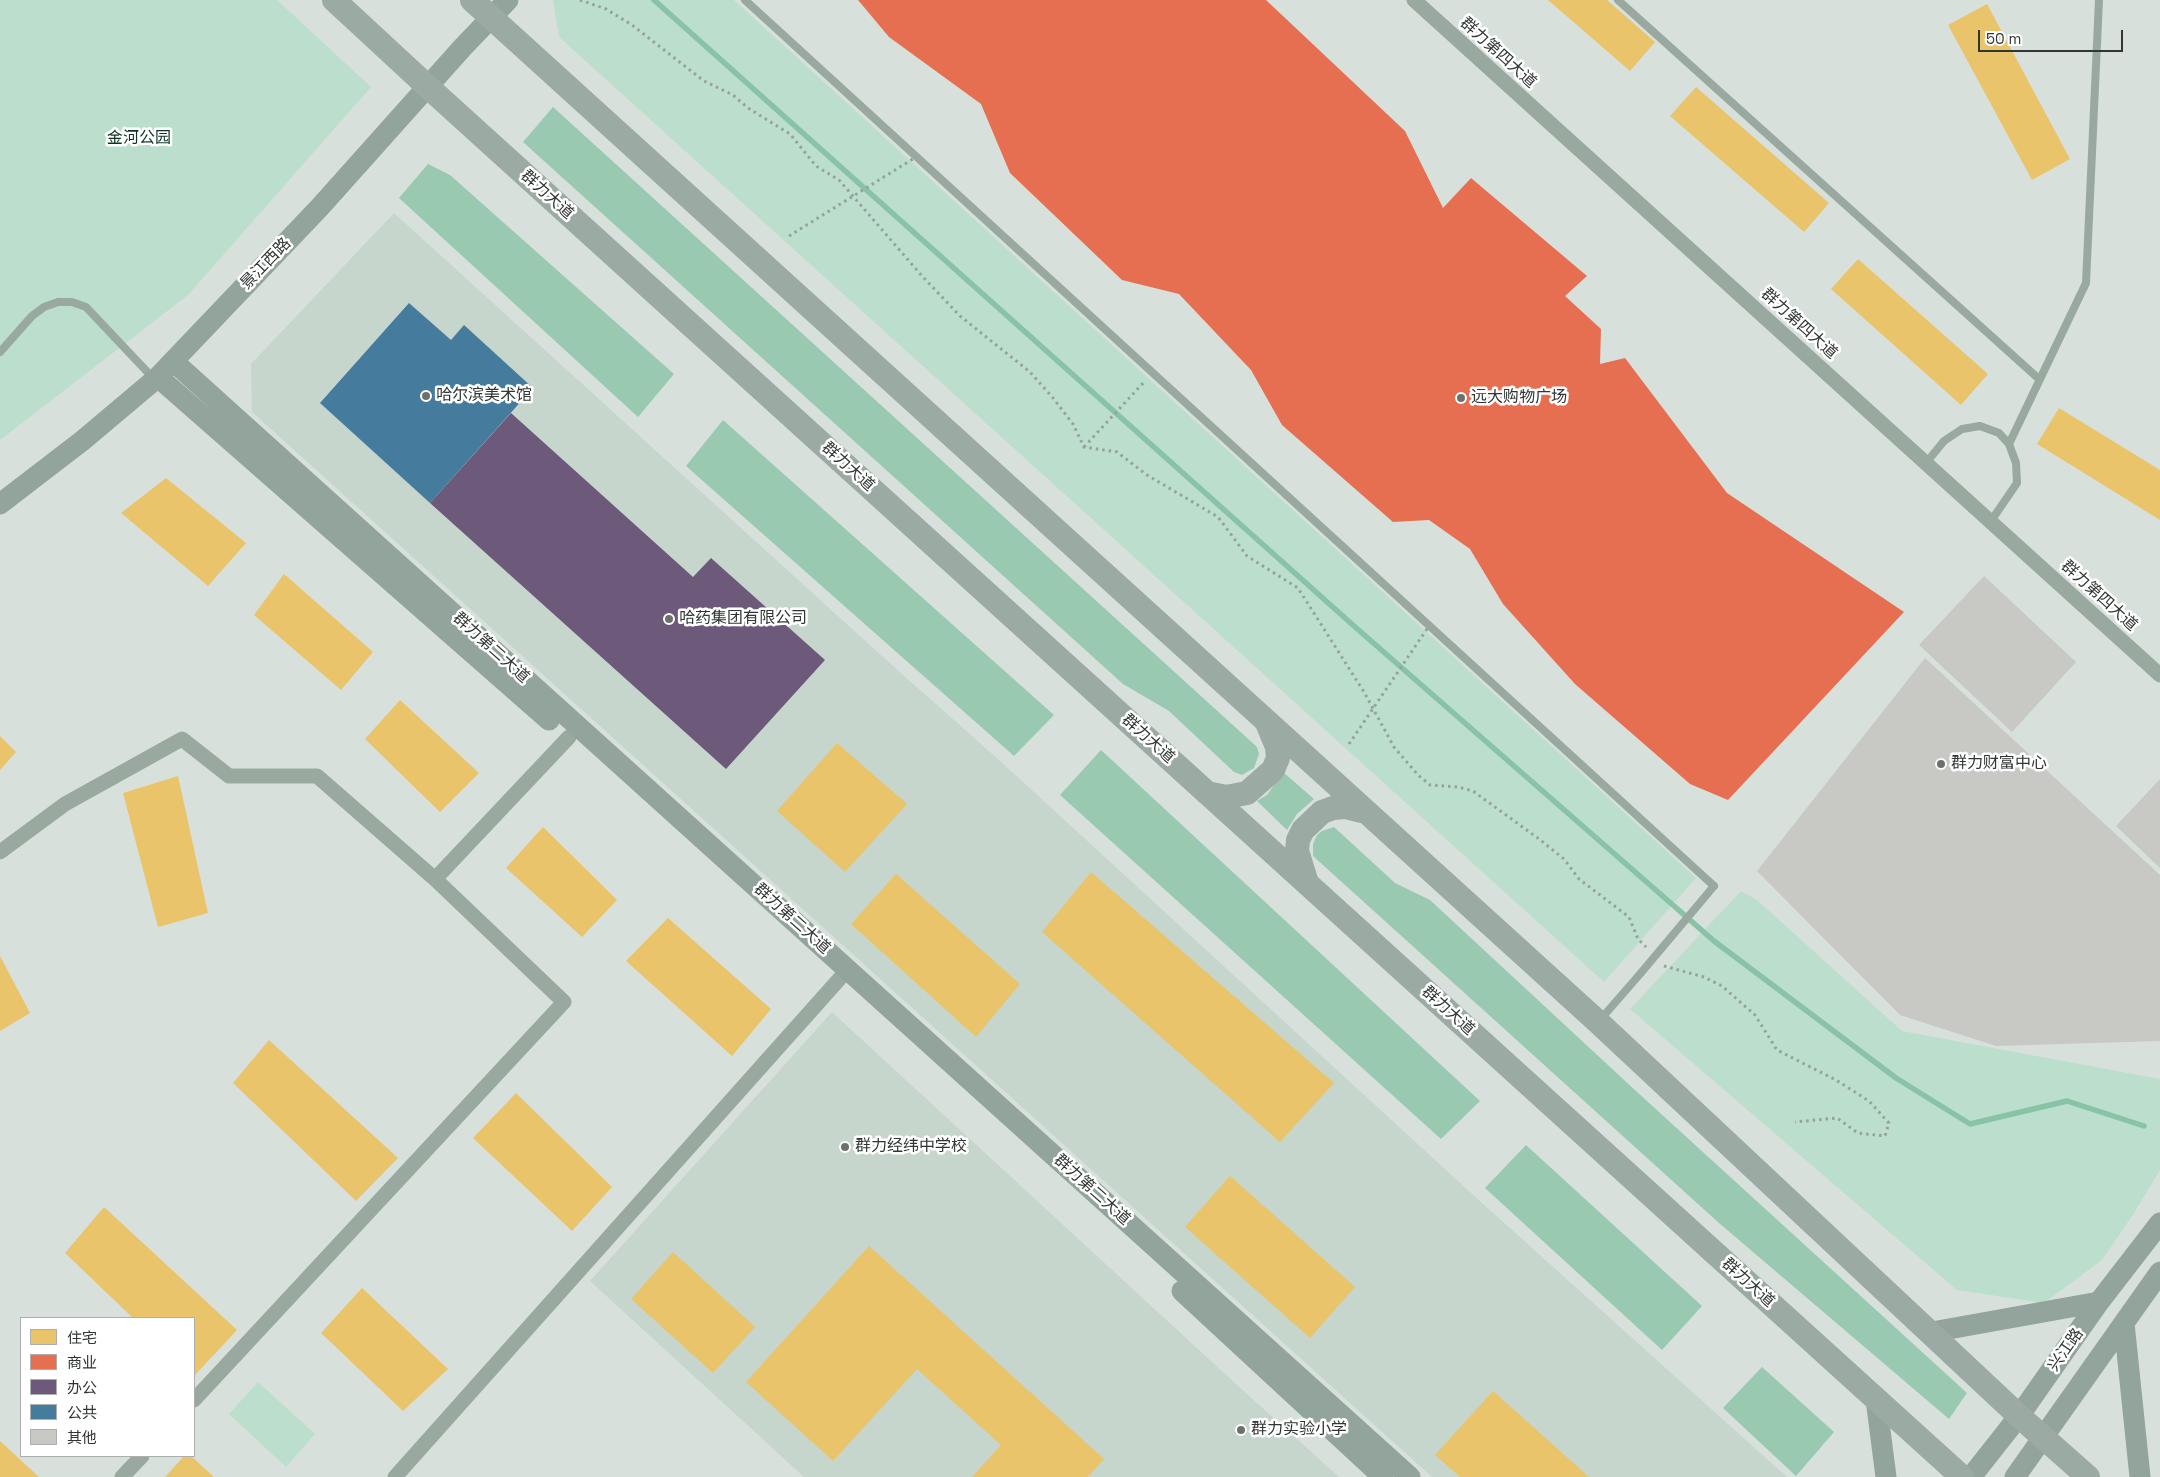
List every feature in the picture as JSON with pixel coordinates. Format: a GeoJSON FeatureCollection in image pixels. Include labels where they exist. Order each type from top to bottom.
{"type":"FeatureCollection","features":[{"type":"Feature","properties":{"kind":"main road","name":"群力大道"},"geometry":{"type":"LineString","coordinates":[[334,0],[1962,1477]]}},
{"type":"Feature","properties":{"kind":"main road"},"geometry":{"type":"LineString","coordinates":[[472,0],[1598,1022],[2020,1416],[2088,1477]]}},
{"type":"Feature","properties":{"kind":"main road","name":"景江西路"},"geometry":{"type":"LineString","coordinates":[[0,504],[82,441],[157,378],[320,207],[427,86],[508,0]]}},
{"type":"Feature","properties":{"kind":"main road","name":"群力第二大道"},"geometry":{"type":"LineString","coordinates":[[173,361],[1410,1477]]}},
{"type":"Feature","properties":{"kind":"main road","name":"群力第二大道"},"geometry":{"type":"LineString","coordinates":[[157,378],[842,976],[1383,1477]]}},
{"type":"Feature","properties":{"kind":"main road"},"geometry":{"type":"LineString","coordinates":[[1207,793],[1226,797],[1247,793],[1273,770],[1278,758],[1277,747],[1266,721]]}},
{"type":"Feature","properties":{"kind":"main road"},"geometry":{"type":"LineString","coordinates":[[1307,884],[1297,851],[1298,840],[1303,830],[1322,812],[1332,808],[1346,808],[1366,812]]}},
{"type":"Feature","properties":{"kind":"main road","name":"兴江路"},"geometry":{"type":"LineString","coordinates":[[1971,1477],[2020,1416],[2099,1302],[2160,1223]]}},
{"type":"Feature","properties":{"kind":"main road","name":"兴江路"},"geometry":{"type":"LineString","coordinates":[[2015,1477],[2160,1272]]}},
{"type":"Feature","properties":{"kind":"main road"},"geometry":{"type":"LineString","coordinates":[[1932,1332],[2099,1302]]}},
{"type":"Feature","properties":{"kind":"main road"},"geometry":{"type":"LineString","coordinates":[[2124,1323],[2140,1477]]}},
{"type":"Feature","properties":{"kind":"main road"},"geometry":{"type":"LineString","coordinates":[[1876,1399],[1886,1477]]}},
{"type":"Feature","properties":{"kind":"street","name":"群力第四大道"},"geometry":{"type":"LineString","coordinates":[[1414,0],[2160,674]]}},
{"type":"Feature","properties":{"kind":"street"},"geometry":{"type":"LineString","coordinates":[[435,879],[569,737]]}},
{"type":"Feature","properties":{"kind":"street"},"geometry":{"type":"LineString","coordinates":[[0,852],[65,804],[182,739],[229,776],[317,776],[435,879],[564,1002],[195,1399]]}},
{"type":"Feature","properties":{"kind":"street"},"geometry":{"type":"LineString","coordinates":[[395,1477],[842,976]]}},
{"type":"Feature","properties":{"kind":"street"},"geometry":{"type":"LineString","coordinates":[[122,1477],[141,1457]]}},
{"type":"Feature","properties":{"kind":"lane"},"geometry":{"type":"LineString","coordinates":[[745,0],[1714,886],[1598,1022]]}},
{"type":"Feature","properties":{"kind":"lane"},"geometry":{"type":"LineString","coordinates":[[1618,0],[2039,379]]}},
{"type":"Feature","properties":{"kind":"lane"},"geometry":{"type":"LineString","coordinates":[[2008,444],[2086,283],[2099,0]]}},
{"type":"Feature","properties":{"kind":"lane"},"geometry":{"type":"LineString","coordinates":[[0,352],[32,316],[44,307],[58,302],[72,302],[86,307],[157,378]]}},
{"type":"Feature","properties":{"kind":"lane"},"geometry":{"type":"LineString","coordinates":[[1926,463],[1944,441],[1962,429],[1980,426],[2000,433],[2008,444],[2016,463],[2018,483],[1991,521]]}},
{"type":"Feature","properties":{"kind":"path"},"geometry":{"type":"LineString","coordinates":[[580,0],[606,9],[625,21],[704,81],[733,95],[748,108],[790,134],[816,166],[839,180],[922,276],[960,316],[1030,372],[1073,424],[1084,447]]}},
{"type":"Feature","properties":{"kind":"path"},"geometry":{"type":"LineString","coordinates":[[789,236],[916,157]]}},
{"type":"Feature","properties":{"kind":"path"},"geometry":{"type":"LineString","coordinates":[[1084,447],[1152,373]]}},
{"type":"Feature","properties":{"kind":"path"},"geometry":{"type":"LineString","coordinates":[[1084,447],[1117,452],[1147,475],[1218,517],[1247,556],[1298,588],[1364,692],[1394,748],[1418,775],[1430,785],[1458,787],[1473,791],[1539,839],[1564,859],[1579,879],[1629,917],[1638,939],[1651,953]]}},
{"type":"Feature","properties":{"kind":"path"},"geometry":{"type":"LineString","coordinates":[[1349,744],[1429,626]]}},
{"type":"Feature","properties":{"kind":"path"},"geometry":{"type":"LineString","coordinates":[[1658,960],[1664,966],[1704,977],[1722,986],[1756,1015],[1777,1050],[1836,1080],[1869,1101],[1889,1123],[1886,1136],[1858,1132],[1837,1118],[1795,1122]]}},
{"type":"Feature","properties":{"kind":"shaded area"},"geometry":{"type":"Polygon","coordinates":[[[394,213],[998,759],[1482,1203],[1787,1477],[1432,1477],[252,412],[251,364],[394,213]]]}},
{"type":"Feature","properties":{"kind":"shaded area","name":"群力经纬中学校"},"geometry":{"type":"Polygon","coordinates":[[[832,1012],[1339,1477],[804,1477],[590,1281],[832,1012]]]}},
{"type":"Feature","properties":{"kind":"green space","name":"金河公园"},"geometry":{"type":"Polygon","coordinates":[[[0,0],[277,0],[371,87],[188,295],[0,440],[0,0]]]}},
{"type":"Feature","properties":{"kind":"green space"},"geometry":{"type":"Polygon","coordinates":[[[553,0],[734,0],[1696,878],[1604,982],[559,37],[553,0]]]}},
{"type":"Feature","properties":{"kind":"green space"},"geometry":{"type":"Polygon","coordinates":[[[553,107],[1257,747],[1259,754],[1254,768],[1242,775],[1234,772],[1169,711],[1123,684],[523,142],[553,107]]]}},
{"type":"Feature","properties":{"kind":"green space"},"geometry":{"type":"Polygon","coordinates":[[[428,164],[450,175],[674,374],[638,417],[399,198],[428,164]]]}},
{"type":"Feature","properties":{"kind":"green space"},"geometry":{"type":"Polygon","coordinates":[[[723,420],[1054,715],[1014,756],[686,466],[723,420]]]}},
{"type":"Feature","properties":{"kind":"green space"},"geometry":{"type":"Polygon","coordinates":[[[1101,750],[1480,1101],[1441,1139],[1060,795],[1101,750]]]}},
{"type":"Feature","properties":{"kind":"green space"},"geometry":{"type":"Polygon","coordinates":[[[1283,772],[1314,799],[1297,814],[1287,830],[1257,801],[1267,795],[1283,772]]]}},
{"type":"Feature","properties":{"kind":"green space"},"geometry":{"type":"Polygon","coordinates":[[[1334,827],[1395,883],[1430,900],[1967,1393],[1949,1419],[1719,1223],[1313,856],[1313,844],[1317,835],[1334,827]]]}},
{"type":"Feature","properties":{"kind":"green space"},"geometry":{"type":"Polygon","coordinates":[[[1741,891],[1757,900],[1902,1031],[2160,1079],[2160,1170],[2102,1260],[2044,1303],[1957,1290],[1630,1009],[1741,891]]]}},
{"type":"Feature","properties":{"kind":"green space"},"geometry":{"type":"Polygon","coordinates":[[[1526,1145],[1702,1306],[1662,1350],[1485,1188],[1526,1145]]]}},
{"type":"Feature","properties":{"kind":"green space"},"geometry":{"type":"Polygon","coordinates":[[[1762,1367],[1834,1432],[1796,1476],[1723,1408],[1762,1367]]]}},
{"type":"Feature","properties":{"kind":"green space"},"geometry":{"type":"Polygon","coordinates":[[[258,1382],[315,1434],[286,1467],[229,1414],[258,1382]]]}},
{"type":"Feature","properties":{"kind":"building: 住宅"},"geometry":{"type":"Polygon","coordinates":[[[1548,0],[1607,0],[1655,42],[1630,71],[1548,0]]]}},
{"type":"Feature","properties":{"kind":"building: 住宅"},"geometry":{"type":"Polygon","coordinates":[[[1987,4],[2070,159],[2032,180],[1948,25],[1987,4]]]}},
{"type":"Feature","properties":{"kind":"building: 住宅"},"geometry":{"type":"Polygon","coordinates":[[[1696,87],[1829,203],[1804,232],[1670,116],[1696,87]]]}},
{"type":"Feature","properties":{"kind":"building: 住宅"},"geometry":{"type":"Polygon","coordinates":[[[1858,259],[1988,374],[1961,405],[1831,289],[1858,259]]]}},
{"type":"Feature","properties":{"kind":"building: 住宅"},"geometry":{"type":"Polygon","coordinates":[[[2059,408],[2160,470],[2160,520],[2037,444],[2059,408]]]}},
{"type":"Feature","properties":{"kind":"building: 住宅"},"geometry":{"type":"Polygon","coordinates":[[[166,478],[246,543],[208,586],[121,513],[166,478]]]}},
{"type":"Feature","properties":{"kind":"building: 住宅"},"geometry":{"type":"Polygon","coordinates":[[[284,574],[373,652],[341,690],[254,615],[284,574]]]}},
{"type":"Feature","properties":{"kind":"building: 住宅"},"geometry":{"type":"Polygon","coordinates":[[[400,700],[479,773],[440,812],[365,739],[400,700]]]}},
{"type":"Feature","properties":{"kind":"building: 住宅"},"geometry":{"type":"Polygon","coordinates":[[[0,736],[16,752],[0,770],[0,736]]]}},
{"type":"Feature","properties":{"kind":"building: 住宅"},"geometry":{"type":"Polygon","coordinates":[[[837,743],[907,804],[845,872],[777,811],[837,743]]]}},
{"type":"Feature","properties":{"kind":"building: 住宅"},"geometry":{"type":"Polygon","coordinates":[[[178,776],[208,913],[158,927],[123,793],[178,776]]]}},
{"type":"Feature","properties":{"kind":"building: 住宅"},"geometry":{"type":"Polygon","coordinates":[[[543,827],[617,900],[582,937],[506,868],[543,827]]]}},
{"type":"Feature","properties":{"kind":"building: 住宅"},"geometry":{"type":"Polygon","coordinates":[[[1091,872],[1334,1083],[1280,1142],[1042,932],[1091,872]]]}},
{"type":"Feature","properties":{"kind":"building: 住宅"},"geometry":{"type":"Polygon","coordinates":[[[896,874],[1020,984],[976,1037],[851,924],[896,874]]]}},
{"type":"Feature","properties":{"kind":"building: 住宅"},"geometry":{"type":"Polygon","coordinates":[[[668,918],[771,1009],[732,1056],[626,961],[668,918]]]}},
{"type":"Feature","properties":{"kind":"building: 住宅"},"geometry":{"type":"Polygon","coordinates":[[[0,956],[30,1013],[0,1031],[0,956]]]}},
{"type":"Feature","properties":{"kind":"building: 住宅"},"geometry":{"type":"Polygon","coordinates":[[[269,1040],[398,1158],[356,1201],[233,1083],[269,1040]]]}},
{"type":"Feature","properties":{"kind":"building: 住宅"},"geometry":{"type":"Polygon","coordinates":[[[516,1093],[612,1187],[572,1231],[473,1138],[516,1093]]]}},
{"type":"Feature","properties":{"kind":"building: 住宅"},"geometry":{"type":"Polygon","coordinates":[[[1230,1176],[1355,1287],[1310,1338],[1185,1227],[1230,1176]]]}},
{"type":"Feature","properties":{"kind":"building: 住宅"},"geometry":{"type":"Polygon","coordinates":[[[104,1207],[237,1330],[195,1375],[195,1317],[132,1317],[65,1253],[104,1207]]]}},
{"type":"Feature","properties":{"kind":"building: 住宅"},"geometry":{"type":"Polygon","coordinates":[[[869,1246],[1104,1459],[1088,1477],[972,1477],[1001,1445],[917,1369],[833,1461],[746,1382],[869,1246]]]}},
{"type":"Feature","properties":{"kind":"building: 住宅"},"geometry":{"type":"Polygon","coordinates":[[[673,1252],[755,1327],[713,1373],[631,1299],[673,1252]]]}},
{"type":"Feature","properties":{"kind":"building: 住宅"},"geometry":{"type":"Polygon","coordinates":[[[362,1288],[448,1369],[403,1411],[321,1333],[362,1288]]]}},
{"type":"Feature","properties":{"kind":"building: 住宅"},"geometry":{"type":"Polygon","coordinates":[[[1493,1391],[1589,1477],[1460,1477],[1435,1455],[1493,1391]]]}},
{"type":"Feature","properties":{"kind":"building: 住宅"},"geometry":{"type":"Polygon","coordinates":[[[0,1441],[39,1477],[0,1477],[0,1441]]]}},
{"type":"Feature","properties":{"kind":"building: 住宅"},"geometry":{"type":"Polygon","coordinates":[[[183,1457],[192,1457],[214,1477],[165,1477],[183,1457]]]}},
{"type":"Feature","properties":{"kind":"building: 商业","name":"远大购物广场"},"geometry":{"type":"Polygon","coordinates":[[[858,0],[1266,0],[1405,131],[1443,208],[1471,178],[1587,276],[1565,296],[1601,329],[1600,364],[1625,358],[1727,493],[1904,612],[1728,800],[1690,784],[1575,684],[1503,604],[1470,549],[1429,520],[1393,522],[1282,425],[1251,370],[1179,294],[1122,280],[1010,173],[981,104],[889,37],[858,0]]]}},
{"type":"Feature","properties":{"kind":"building: 办公","name":"哈药集团有限公司"},"geometry":{"type":"Polygon","coordinates":[[[511,413],[693,577],[711,558],[825,660],[726,769],[430,503],[511,413]]]}},
{"type":"Feature","properties":{"kind":"building: 公共","name":"哈尔滨美术馆"},"geometry":{"type":"Polygon","coordinates":[[[409,303],[451,340],[464,325],[533,388],[430,503],[320,403],[409,303]]]}},
{"type":"Feature","properties":{"kind":"building: 其他"},"geometry":{"type":"Polygon","coordinates":[[[1984,576],[2076,662],[2012,732],[1919,645],[1984,576]]]}},
{"type":"Feature","properties":{"kind":"building: 其他","name":"群力财富中心"},"geometry":{"type":"Polygon","coordinates":[[[1925,658],[2160,875],[2160,1041],[1996,1046],[1900,1015],[1757,871],[1925,658]]]}},
{"type":"Feature","properties":{"kind":"building: 其他"},"geometry":{"type":"Polygon","coordinates":[[[2160,779],[2160,868],[2116,826],[2160,779]]]}},
{"type":"Feature","properties":{"kind":"waterway"},"geometry":{"type":"LineString","coordinates":[[654,0],[1354,626],[1714,941],[1896,1078],[1970,1124],[2067,1101],[2144,1126]]}},
{"type":"Feature","properties":{"kind":"place","name":"哈尔滨美术馆"},"geometry":{"type":"Point","coordinates":[426,396]}},
{"type":"Feature","properties":{"kind":"place","name":"远大购物广场"},"geometry":{"type":"Point","coordinates":[1461,398]}},
{"type":"Feature","properties":{"kind":"place","name":"哈药集团有限公司"},"geometry":{"type":"Point","coordinates":[669,619]}},
{"type":"Feature","properties":{"kind":"place","name":"群力财富中心"},"geometry":{"type":"Point","coordinates":[1941,764]}},
{"type":"Feature","properties":{"kind":"place","name":"群力经纬中学校"},"geometry":{"type":"Point","coordinates":[845,1147]}},
{"type":"Feature","properties":{"kind":"place","name":"群力实验小学"},"geometry":{"type":"Point","coordinates":[1241,1430]}}]}
